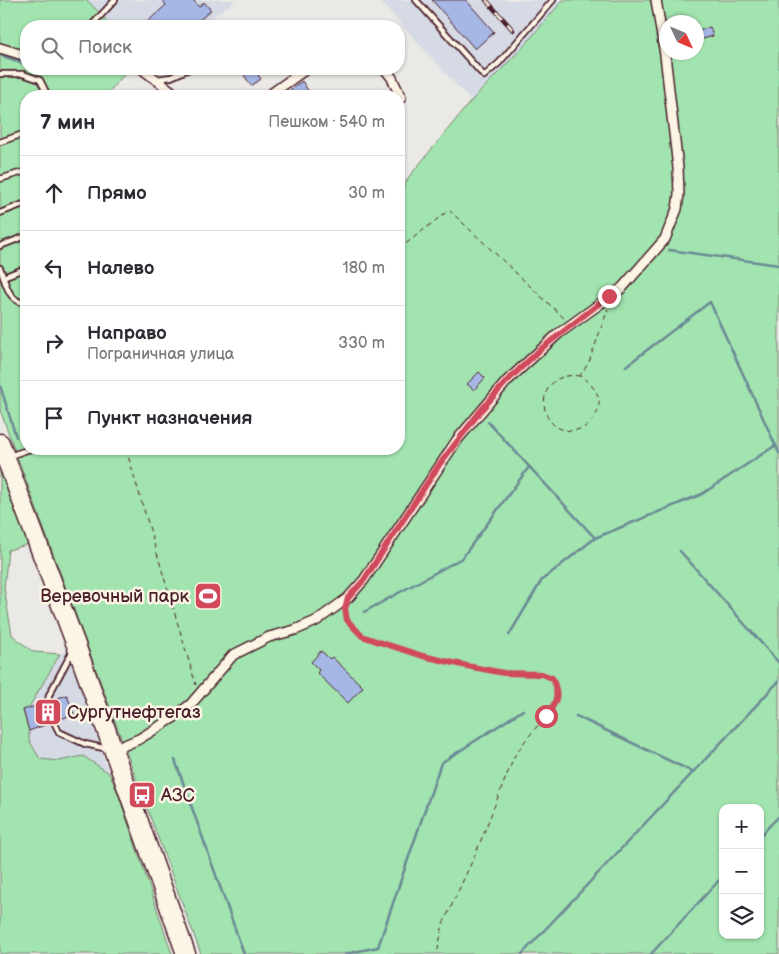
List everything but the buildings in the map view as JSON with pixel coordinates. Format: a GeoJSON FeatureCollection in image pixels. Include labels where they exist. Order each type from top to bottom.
{"type":"FeatureCollection","features":[{"type":"Feature","properties":{"kind":"highway"},"geometry":{"type":"LineString","coordinates":[[3,450],[76,645],[186,954]]}},
{"type":"Feature","properties":{"kind":"street"},"geometry":{"type":"LineString","coordinates":[[113,750],[155,730],[185,709],[233,655],[269,637],[295,630],[316,621],[348,598],[364,580],[439,465],[471,423],[507,381],[571,324],[622,288],[665,239],[677,209],[679,194],[678,168],[665,55],[656,0]]}},
{"type":"Feature","properties":{"kind":"street"},"geometry":{"type":"LineString","coordinates":[[0,48],[20,54]]}},
{"type":"Feature","properties":{"kind":"street"},"geometry":{"type":"LineString","coordinates":[[151,75],[171,90]]}},
{"type":"Feature","properties":{"kind":"street"},"geometry":{"type":"LineString","coordinates":[[276,90],[298,75]]}},
{"type":"Feature","properties":{"kind":"street"},"geometry":{"type":"LineString","coordinates":[[389,75],[398,90]]}},
{"type":"Feature","properties":{"kind":"lane"},"geometry":{"type":"LineString","coordinates":[[97,20],[115,0]]}},
{"type":"Feature","properties":{"kind":"lane"},"geometry":{"type":"LineString","coordinates":[[416,0],[484,76],[499,63],[553,0]]}},
{"type":"Feature","properties":{"kind":"lane"},"geometry":{"type":"LineString","coordinates":[[0,74],[20,74]]}},
{"type":"Feature","properties":{"kind":"lane"},"geometry":{"type":"LineString","coordinates":[[26,75],[40,80],[45,90]]}},
{"type":"Feature","properties":{"kind":"lane"},"geometry":{"type":"LineString","coordinates":[[157,79],[176,75]]}},
{"type":"Feature","properties":{"kind":"lane"},"geometry":{"type":"LineString","coordinates":[[0,142],[20,135]]}},
{"type":"Feature","properties":{"kind":"lane"},"geometry":{"type":"LineString","coordinates":[[0,179],[20,173]]}},
{"type":"Feature","properties":{"kind":"lane"},"geometry":{"type":"LineString","coordinates":[[0,212],[20,205]]}},
{"type":"Feature","properties":{"kind":"lane"},"geometry":{"type":"LineString","coordinates":[[0,246],[20,238]]}},
{"type":"Feature","properties":{"kind":"lane"},"geometry":{"type":"LineString","coordinates":[[0,268],[11,298],[20,302]]}},
{"type":"Feature","properties":{"kind":"lane"},"geometry":{"type":"LineString","coordinates":[[3,277],[20,270]]}},
{"type":"Feature","properties":{"kind":"lane"},"geometry":{"type":"LineString","coordinates":[[3,450],[20,449]]}},
{"type":"Feature","properties":{"kind":"lane"},"geometry":{"type":"LineString","coordinates":[[48,702],[49,695],[59,674],[76,645]]}},
{"type":"Feature","properties":{"kind":"lane"},"geometry":{"type":"LineString","coordinates":[[54,722],[59,732],[85,744],[113,750]]}},
{"type":"Feature","properties":{"kind":"path"},"geometry":{"type":"LineString","coordinates":[[405,245],[449,210],[571,324]]}},
{"type":"Feature","properties":{"kind":"path"},"geometry":{"type":"LineString","coordinates":[[580,376],[589,362],[611,304]]}},
{"type":"Feature","properties":{"kind":"path"},"geometry":{"type":"LineString","coordinates":[[580,376],[591,383],[598,395],[599,407],[596,418],[584,428],[568,431],[556,427],[545,414],[543,401],[549,386],[561,377],[580,376]]}},
{"type":"Feature","properties":{"kind":"path"},"geometry":{"type":"LineString","coordinates":[[128,455],[198,695]]}},
{"type":"Feature","properties":{"kind":"path"},"geometry":{"type":"LineString","coordinates":[[348,598],[345,609],[347,620],[362,636],[423,656],[467,666],[504,673],[542,674],[552,678],[556,686],[557,696],[554,706],[514,757],[475,855],[444,924],[437,954]]}},
{"type":"Feature","properties":{"kind":"shaded area"},"geometry":{"type":"Polygon","coordinates":[[[87,0],[236,0],[208,20],[106,20],[87,0]]]}},
{"type":"Feature","properties":{"kind":"shaded area"},"geometry":{"type":"Polygon","coordinates":[[[379,0],[563,0],[523,47],[471,101],[405,29],[405,20],[397,20],[379,0]]]}},
{"type":"Feature","properties":{"kind":"shaded area","name":"Сургутнефтегаз"},"geometry":{"type":"Polygon","coordinates":[[[68,650],[109,773],[83,756],[59,761],[40,759],[29,740],[29,731],[23,710],[28,709],[60,654],[68,650]]]}},
{"type":"Feature","properties":{"kind":"green space"},"geometry":{"type":"Polygon","coordinates":[[[0,0],[87,0],[106,20],[20,20],[20,75],[125,75],[110,90],[20,90],[20,455],[405,455],[405,184],[408,178],[471,101],[523,47],[563,0],[779,0],[779,954],[201,954],[0,410],[0,0]]]}},
{"type":"Feature","properties":{"kind":"green space"},"geometry":{"type":"Polygon","coordinates":[[[0,467],[30,544],[8,550],[4,588],[12,635],[33,652],[60,654],[28,709],[23,710],[29,731],[29,740],[40,759],[59,761],[83,756],[109,773],[118,793],[172,954],[0,954],[0,467]]]}},
{"type":"Feature","properties":{"kind":"waterway"},"geometry":{"type":"LineString","coordinates":[[0,55],[20,62]]}},
{"type":"Feature","properties":{"kind":"waterway"},"geometry":{"type":"LineString","coordinates":[[669,250],[779,265]]}},
{"type":"Feature","properties":{"kind":"waterway"},"geometry":{"type":"LineString","coordinates":[[626,366],[710,302],[779,453]]}},
{"type":"Feature","properties":{"kind":"waterway"},"geometry":{"type":"LineString","coordinates":[[0,385],[16,437]]}},
{"type":"Feature","properties":{"kind":"waterway"},"geometry":{"type":"LineString","coordinates":[[488,422],[595,538]]}},
{"type":"Feature","properties":{"kind":"waterway"},"geometry":{"type":"LineString","coordinates":[[509,635],[542,580],[595,538],[702,494],[776,445]]}},
{"type":"Feature","properties":{"kind":"waterway"},"geometry":{"type":"LineString","coordinates":[[364,612],[462,558],[529,467]]}},
{"type":"Feature","properties":{"kind":"waterway"},"geometry":{"type":"LineString","coordinates":[[680,551],[779,663]]}},
{"type":"Feature","properties":{"kind":"waterway"},"geometry":{"type":"LineString","coordinates":[[522,954],[779,681]]}},
{"type":"Feature","properties":{"kind":"waterway"},"geometry":{"type":"LineString","coordinates":[[345,954],[378,947],[441,763],[523,710]]}},
{"type":"Feature","properties":{"kind":"waterway"},"geometry":{"type":"LineString","coordinates":[[576,716],[693,772]]}},
{"type":"Feature","properties":{"kind":"waterway"},"geometry":{"type":"LineString","coordinates":[[175,760],[244,954]]}},
{"type":"Feature","properties":{"kind":"waterway"},"geometry":{"type":"LineString","coordinates":[[764,832],[779,816]]}},
{"type":"Feature","properties":{"kind":"waterway"},"geometry":{"type":"LineString","coordinates":[[651,954],[719,880]]}},
{"type":"Feature","properties":{"kind":"railway"},"geometry":{"type":"LineString","coordinates":[[486,0],[513,30]]}},
{"type":"Feature","properties":{"kind":"place","name":"Веревочный парк"},"geometry":{"type":"Point","coordinates":[208,596]}},
{"type":"Feature","properties":{"kind":"place","name":"Сургутнефтегаз"},"geometry":{"type":"Point","coordinates":[48,712]}},
{"type":"Feature","properties":{"kind":"place","name":"АЗС"},"geometry":{"type":"Point","coordinates":[142,795]}},
{"type":"Feature","properties":{"kind":"route"},"geometry":{"type":"LineString","coordinates":[[546,716],[554,706],[557,696],[556,686],[552,678],[542,674],[504,673],[467,666],[423,656],[379,642],[362,636],[347,620],[345,609],[348,598],[364,580],[439,465],[482,409],[507,381],[542,348],[609,296]]}}]}
